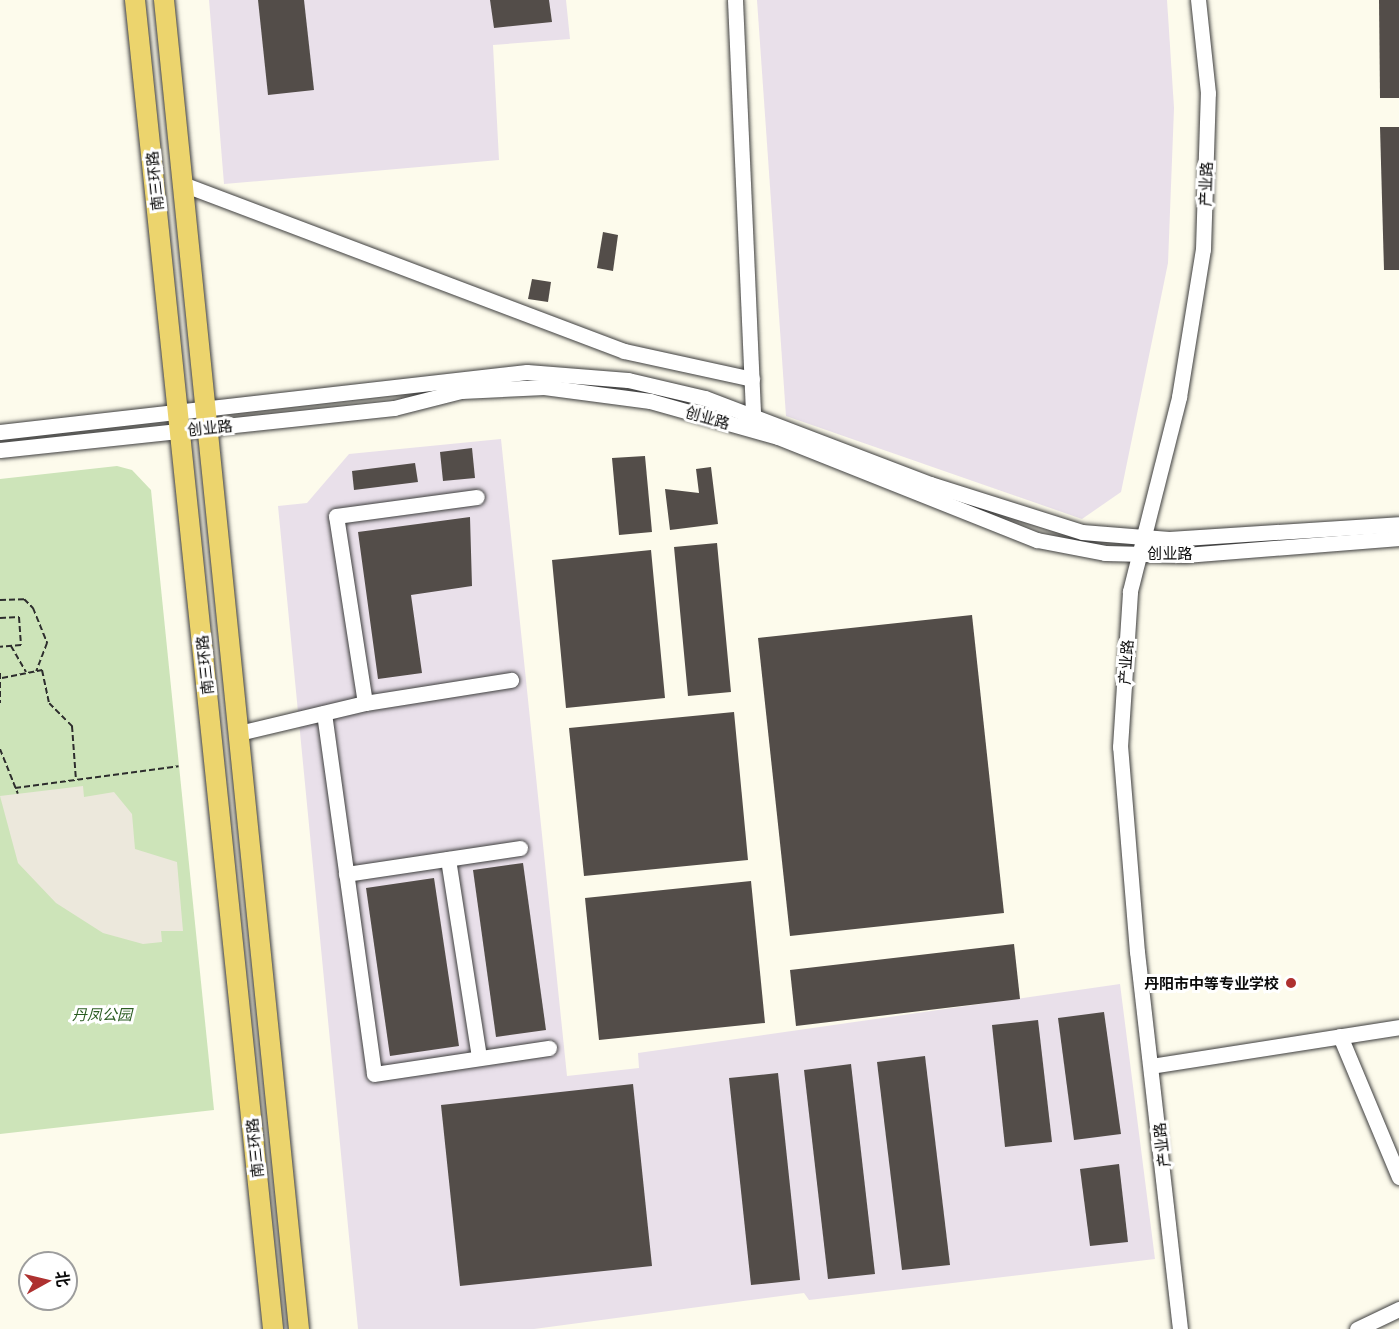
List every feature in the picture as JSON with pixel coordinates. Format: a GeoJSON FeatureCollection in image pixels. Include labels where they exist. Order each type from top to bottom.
{"type":"FeatureCollection","features":[{"type":"Feature","properties":{"kind":"main road","name":"南三环路"},"geometry":{"type":"LineString","coordinates":[[135,0],[273,1329]]}},
{"type":"Feature","properties":{"kind":"main road","name":"南三环路"},"geometry":{"type":"LineString","coordinates":[[164,0],[185,186],[299,1329]]}},
{"type":"Feature","properties":{"kind":"street"},"geometry":{"type":"LineString","coordinates":[[735,0],[753,415]]}},
{"type":"Feature","properties":{"kind":"street","name":"产业路"},"geometry":{"type":"LineString","coordinates":[[1180,1329],[1151,1066],[1120,747],[1130,591],[1179,397],[1203,249],[1208,93],[1198,0]]}},
{"type":"Feature","properties":{"kind":"street"},"geometry":{"type":"LineString","coordinates":[[185,186],[624,351],[752,379]]}},
{"type":"Feature","properties":{"kind":"street","name":"创业路"},"geometry":{"type":"LineString","coordinates":[[0,432],[208,418],[528,372],[628,380],[753,415],[940,488],[1082,532],[1143,537],[1399,524]]}},
{"type":"Feature","properties":{"kind":"street","name":"创业路"},"geometry":{"type":"LineString","coordinates":[[208,418],[394,408],[461,391],[544,387],[650,401],[778,437],[1037,540],[1139,554],[1399,538]]}},
{"type":"Feature","properties":{"kind":"street","name":"创业路"},"geometry":{"type":"LineString","coordinates":[[0,450],[179,421]]}},
{"type":"Feature","properties":{"kind":"street"},"geometry":{"type":"LineString","coordinates":[[365,703],[336,516],[477,496]]}},
{"type":"Feature","properties":{"kind":"street"},"geometry":{"type":"LineString","coordinates":[[239,733],[365,703],[511,680]]}},
{"type":"Feature","properties":{"kind":"street"},"geometry":{"type":"LineString","coordinates":[[324,713],[374,1074],[549,1048]]}},
{"type":"Feature","properties":{"kind":"street"},"geometry":{"type":"LineString","coordinates":[[346,874],[520,848]]}},
{"type":"Feature","properties":{"kind":"street"},"geometry":{"type":"LineString","coordinates":[[448,859],[479,1058]]}},
{"type":"Feature","properties":{"kind":"street"},"geometry":{"type":"LineString","coordinates":[[1151,1066],[1399,1027]]}},
{"type":"Feature","properties":{"kind":"street"},"geometry":{"type":"LineString","coordinates":[[1340,1036],[1399,1177]]}},
{"type":"Feature","properties":{"kind":"street"},"geometry":{"type":"LineString","coordinates":[[1357,1329],[1399,1309]]}},
{"type":"Feature","properties":{"kind":"path"},"geometry":{"type":"LineString","coordinates":[[0,600],[24,599],[33,608],[47,643],[36,671]]}},
{"type":"Feature","properties":{"kind":"path"},"geometry":{"type":"LineString","coordinates":[[0,618],[19,617],[21,645],[0,647]]}},
{"type":"Feature","properties":{"kind":"path"},"geometry":{"type":"LineString","coordinates":[[11,646],[27,673]]}},
{"type":"Feature","properties":{"kind":"path"},"geometry":{"type":"LineString","coordinates":[[2,678],[42,670],[49,703],[72,726],[76,780]]}},
{"type":"Feature","properties":{"kind":"path"},"geometry":{"type":"LineString","coordinates":[[0,674],[2,678],[0,704]]}},
{"type":"Feature","properties":{"kind":"path"},"geometry":{"type":"LineString","coordinates":[[0,749],[18,794]]}},
{"type":"Feature","properties":{"kind":"path"},"geometry":{"type":"LineString","coordinates":[[15,788],[179,766]]}},
{"type":"Feature","properties":{"kind":"shaded area"},"geometry":{"type":"Polygon","coordinates":[[[209,0],[566,0],[570,39],[493,45],[499,160],[224,184],[209,0]]]}},
{"type":"Feature","properties":{"kind":"shaded area"},"geometry":{"type":"Polygon","coordinates":[[[757,0],[1167,0],[1174,108],[1168,263],[1121,492],[1082,519],[786,416],[757,0]]]}},
{"type":"Feature","properties":{"kind":"shaded area"},"geometry":{"type":"Polygon","coordinates":[[[501,439],[567,1076],[639,1068],[638,1053],[1120,984],[1155,1259],[809,1300],[804,1293],[534,1329],[358,1329],[278,506],[307,503],[349,454],[501,439]]]}},
{"type":"Feature","properties":{"kind":"shaded area"},"geometry":{"type":"Polygon","coordinates":[[[83,786],[84,797],[114,792],[132,814],[135,849],[177,862],[183,931],[161,931],[162,942],[143,944],[103,933],[56,903],[18,863],[0,796],[83,786]]]}},
{"type":"Feature","properties":{"kind":"green space","name":"丹凤公园"},"geometry":{"type":"Polygon","coordinates":[[[117,466],[132,470],[151,490],[214,1110],[0,1134],[0,479],[117,466]]]}},
{"type":"Feature","properties":{"kind":"building"},"geometry":{"type":"Polygon","coordinates":[[[258,0],[304,0],[314,90],[268,95],[258,0]]]}},
{"type":"Feature","properties":{"kind":"building"},"geometry":{"type":"Polygon","coordinates":[[[490,0],[549,0],[552,22],[494,28],[490,0]]]}},
{"type":"Feature","properties":{"kind":"building"},"geometry":{"type":"Polygon","coordinates":[[[1379,0],[1399,0],[1399,98],[1380,98],[1379,0]]]}},
{"type":"Feature","properties":{"kind":"building"},"geometry":{"type":"Polygon","coordinates":[[[1380,127],[1399,127],[1399,270],[1384,270],[1380,127]]]}},
{"type":"Feature","properties":{"kind":"building"},"geometry":{"type":"Polygon","coordinates":[[[603,232],[618,235],[613,271],[597,268],[603,232]]]}},
{"type":"Feature","properties":{"kind":"building"},"geometry":{"type":"Polygon","coordinates":[[[532,279],[551,282],[548,302],[528,299],[532,279]]]}},
{"type":"Feature","properties":{"kind":"building"},"geometry":{"type":"Polygon","coordinates":[[[472,448],[475,478],[443,481],[440,452],[472,448]]]}},
{"type":"Feature","properties":{"kind":"building"},"geometry":{"type":"Polygon","coordinates":[[[645,456],[652,532],[619,535],[612,458],[645,456]]]}},
{"type":"Feature","properties":{"kind":"building"},"geometry":{"type":"Polygon","coordinates":[[[415,463],[418,482],[354,490],[352,471],[415,463]]]}},
{"type":"Feature","properties":{"kind":"building"},"geometry":{"type":"Polygon","coordinates":[[[711,467],[718,524],[670,530],[665,489],[699,493],[696,469],[711,467]]]}},
{"type":"Feature","properties":{"kind":"building"},"geometry":{"type":"Polygon","coordinates":[[[470,517],[472,586],[411,595],[422,673],[378,679],[358,532],[470,517]]]}},
{"type":"Feature","properties":{"kind":"building"},"geometry":{"type":"Polygon","coordinates":[[[717,543],[731,692],[688,696],[674,547],[717,543]]]}},
{"type":"Feature","properties":{"kind":"building"},"geometry":{"type":"Polygon","coordinates":[[[651,550],[665,698],[566,708],[552,560],[651,550]]]}},
{"type":"Feature","properties":{"kind":"building"},"geometry":{"type":"Polygon","coordinates":[[[972,615],[1004,913],[790,936],[758,638],[972,615]]]}},
{"type":"Feature","properties":{"kind":"building"},"geometry":{"type":"Polygon","coordinates":[[[734,712],[748,860],[584,876],[569,728],[734,712]]]}},
{"type":"Feature","properties":{"kind":"building"},"geometry":{"type":"Polygon","coordinates":[[[523,863],[546,1030],[496,1037],[473,870],[523,863]]]}},
{"type":"Feature","properties":{"kind":"building"},"geometry":{"type":"Polygon","coordinates":[[[434,878],[459,1046],[390,1056],[366,888],[434,878]]]}},
{"type":"Feature","properties":{"kind":"building"},"geometry":{"type":"Polygon","coordinates":[[[751,881],[765,1023],[599,1040],[585,898],[751,881]]]}},
{"type":"Feature","properties":{"kind":"building"},"geometry":{"type":"Polygon","coordinates":[[[1014,944],[1020,999],[796,1026],[790,970],[1014,944]]]}},
{"type":"Feature","properties":{"kind":"building"},"geometry":{"type":"Polygon","coordinates":[[[1104,1012],[1121,1134],[1074,1140],[1058,1018],[1104,1012]]]}},
{"type":"Feature","properties":{"kind":"building"},"geometry":{"type":"Polygon","coordinates":[[[1038,1020],[1052,1142],[1005,1147],[992,1025],[1038,1020]]]}},
{"type":"Feature","properties":{"kind":"building"},"geometry":{"type":"Polygon","coordinates":[[[925,1056],[950,1265],[902,1270],[877,1062],[925,1056]]]}},
{"type":"Feature","properties":{"kind":"building"},"geometry":{"type":"Polygon","coordinates":[[[851,1064],[875,1274],[828,1279],[804,1070],[851,1064]]]}},
{"type":"Feature","properties":{"kind":"building"},"geometry":{"type":"Polygon","coordinates":[[[778,1073],[800,1280],[751,1285],[729,1078],[778,1073]]]}},
{"type":"Feature","properties":{"kind":"building"},"geometry":{"type":"Polygon","coordinates":[[[633,1084],[652,1266],[460,1286],[441,1105],[633,1084]]]}},
{"type":"Feature","properties":{"kind":"building"},"geometry":{"type":"Polygon","coordinates":[[[1119,1164],[1128,1242],[1090,1246],[1080,1169],[1119,1164]]]}},
{"type":"Feature","properties":{"kind":"place","name":"丹阳市中等专业学校"},"geometry":{"type":"Point","coordinates":[1291,983]}}]}
